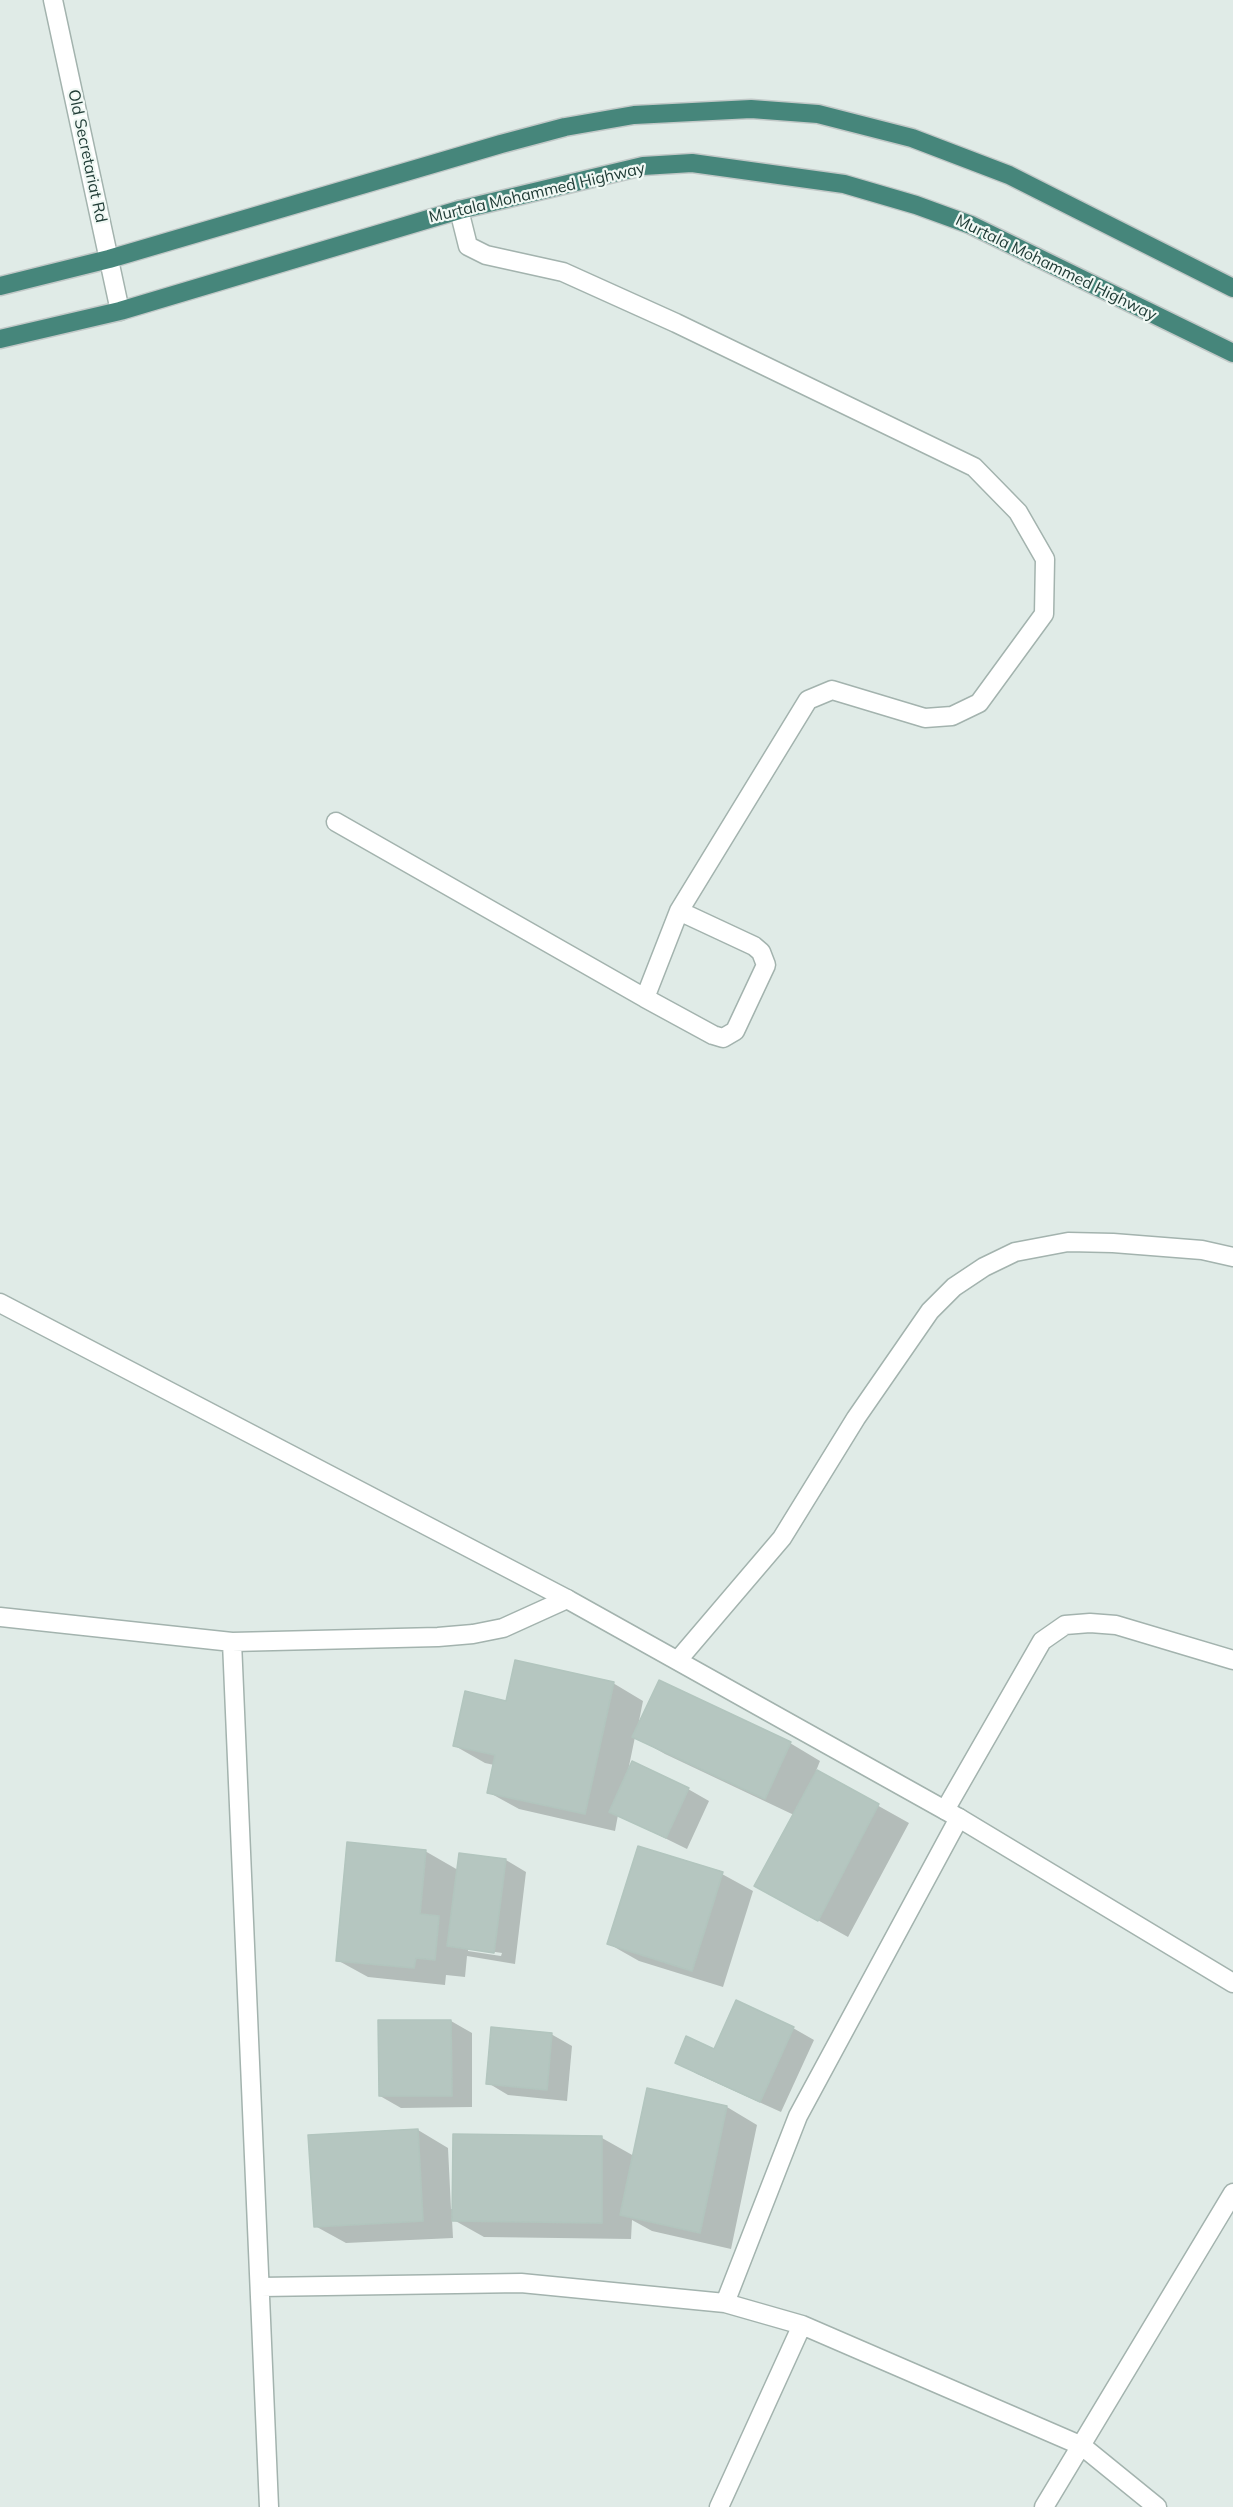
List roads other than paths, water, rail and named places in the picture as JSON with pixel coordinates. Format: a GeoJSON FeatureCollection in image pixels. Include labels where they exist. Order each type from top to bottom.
{"type":"FeatureCollection","features":[{"type":"Feature","properties":{"kind":"highway"},"geometry":{"type":"LineString","coordinates":[[0,286],[109,259],[565,127],[634,114],[751,109],[818,114],[912,138],[1009,175],[1233,288]]}},
{"type":"Feature","properties":{"kind":"highway","name":"Murtala Mohammed Highway"},"geometry":{"type":"LineString","coordinates":[[0,339],[120,311],[459,210],[643,166],[692,163],[844,184],[916,205],[971,225],[1233,353]]}},
{"type":"Feature","properties":{"kind":"street","name":"Old Secretariat Rd"},"geometry":{"type":"LineString","coordinates":[[53,0],[120,311]]}},
{"type":"Feature","properties":{"kind":"street"},"geometry":{"type":"LineString","coordinates":[[459,210],[468,246],[486,255],[574,276],[974,467],[1018,512],[1045,559],[1044,614],[980,703],[952,716],[925,718],[832,690],[808,700],[679,911],[645,998]]}},
{"type":"Feature","properties":{"kind":"street"},"geometry":{"type":"LineString","coordinates":[[336,822],[645,998],[713,1035],[723,1038],[735,1031],[766,965],[761,952],[754,946],[679,911]]}},
{"type":"Feature","properties":{"kind":"street"},"geometry":{"type":"LineString","coordinates":[[678,1660],[782,1538],[863,1408],[930,1311],[954,1287],[984,1267],[1015,1252],[1068,1242],[1202,1250],[1233,1257]]}},
{"type":"Feature","properties":{"kind":"street"},"geometry":{"type":"LineString","coordinates":[[0,1303],[567,1599],[678,1660],[952,1814],[1233,1983]]}},
{"type":"Feature","properties":{"kind":"street"},"geometry":{"type":"LineString","coordinates":[[0,1617],[232,1642],[438,1637],[473,1634],[503,1628],[567,1599]]}},
{"type":"Feature","properties":{"kind":"street"},"geometry":{"type":"LineString","coordinates":[[725,2303],[798,2116],[1042,1641],[1065,1625],[1090,1623],[1116,1625],[1233,1660]]}},
{"type":"Feature","properties":{"kind":"street"},"geometry":{"type":"LineString","coordinates":[[232,1642],[269,2507]]}},
{"type":"Feature","properties":{"kind":"street"},"geometry":{"type":"LineString","coordinates":[[1044,2507],[1233,2193]]}},
{"type":"Feature","properties":{"kind":"street"},"geometry":{"type":"LineString","coordinates":[[261,2287],[521,2283],[725,2303],[802,2325],[1082,2446],[1157,2507]]}},
{"type":"Feature","properties":{"kind":"street"},"geometry":{"type":"LineString","coordinates":[[719,2507],[802,2325]]}}]}
